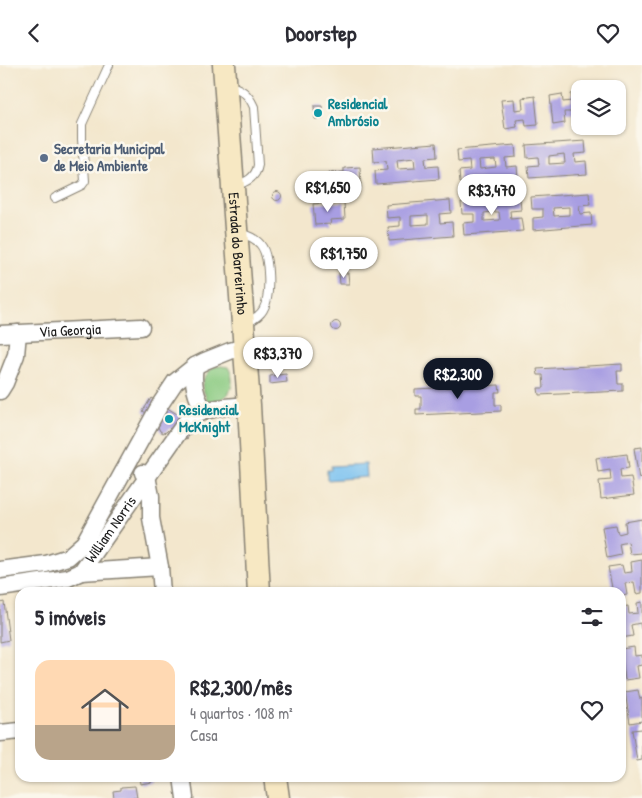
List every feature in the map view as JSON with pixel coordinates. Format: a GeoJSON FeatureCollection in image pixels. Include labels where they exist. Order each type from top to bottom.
{"type":"FeatureCollection","features":[{"type":"Feature","properties":{"kind":"main road","name":"Estrada do Barreirinho"},"geometry":{"type":"LineString","coordinates":[[224,76],[249,405],[258,587]]}},
{"type":"Feature","properties":{"kind":"main road"},"geometry":{"type":"LineString","coordinates":[[276,782],[278,798]]}},
{"type":"Feature","properties":{"kind":"street","name":"Via Georgia"},"geometry":{"type":"LineString","coordinates":[[0,334],[141,327]]}},
{"type":"Feature","properties":{"kind":"street"},"geometry":{"type":"LineString","coordinates":[[0,391],[16,355],[18,333]]}},
{"type":"Feature","properties":{"kind":"street","name":"William Norris"},"geometry":{"type":"LineString","coordinates":[[0,570],[46,564],[68,557],[84,543],[160,403],[174,382],[205,361],[245,347]]}},
{"type":"Feature","properties":{"kind":"street"},"geometry":{"type":"LineString","coordinates":[[195,366],[194,387],[199,403],[205,411],[221,407],[249,405]]}},
{"type":"Feature","properties":{"kind":"street","name":"William Norris"},"geometry":{"type":"LineString","coordinates":[[0,587],[68,578],[81,572],[188,419],[196,413],[205,411]]}},
{"type":"Feature","properties":{"kind":"street"},"geometry":{"type":"LineString","coordinates":[[130,460],[146,477],[151,496],[151,518],[162,587]]}},
{"type":"Feature","properties":{"kind":"street"},"geometry":{"type":"LineString","coordinates":[[114,489],[131,500],[151,518]]}},
{"type":"Feature","properties":{"kind":"street"},"geometry":{"type":"LineString","coordinates":[[81,572],[160,567]]}},
{"type":"Feature","properties":{"kind":"street"},"geometry":{"type":"LineString","coordinates":[[0,733],[15,732]]}},
{"type":"Feature","properties":{"kind":"street"},"geometry":{"type":"LineString","coordinates":[[183,782],[185,798]]}},
{"type":"Feature","properties":{"kind":"lane"},"geometry":{"type":"LineString","coordinates":[[55,198],[82,185],[85,181],[82,125],[110,65]]}},
{"type":"Feature","properties":{"kind":"green space"},"geometry":{"type":"Polygon","coordinates":[[[213,367],[228,367],[232,386],[226,396],[221,399],[215,401],[207,400],[202,386],[203,380],[213,367]]]}},
{"type":"Feature","properties":{"kind":"water"},"geometry":{"type":"Polygon","coordinates":[[[366,464],[367,477],[327,480],[327,470],[331,470],[331,466],[366,464]]]}},
{"type":"Feature","properties":{"kind":"building"},"geometry":{"type":"Polygon","coordinates":[[[562,94],[563,102],[571,101],[571,112],[564,112],[565,123],[553,125],[550,96],[562,94]]]}},
{"type":"Feature","properties":{"kind":"building"},"geometry":{"type":"Polygon","coordinates":[[[535,96],[538,125],[526,126],[525,119],[516,120],[517,127],[505,129],[501,100],[514,99],[515,110],[523,109],[522,98],[535,96]]]}},
{"type":"Feature","properties":{"kind":"building","name":"Residencial Ambrósio"},"geometry":{"type":"Polygon","coordinates":[[[314,106],[322,106],[323,119],[315,119],[314,106]]]}},
{"type":"Feature","properties":{"kind":"building"},"geometry":{"type":"Polygon","coordinates":[[[585,141],[586,153],[574,154],[575,162],[586,161],[587,174],[529,178],[528,166],[539,165],[538,157],[527,158],[526,145],[585,141]],[[564,154],[549,156],[549,164],[565,163],[564,154]]]}},
{"type":"Feature","properties":{"kind":"building"},"geometry":{"type":"Polygon","coordinates":[[[436,143],[437,157],[425,158],[426,167],[438,166],[439,179],[376,184],[375,171],[387,170],[386,161],[374,162],[373,148],[436,143]],[[414,158],[397,160],[398,169],[415,168],[414,158]]]}},
{"type":"Feature","properties":{"kind":"building"},"geometry":{"type":"Polygon","coordinates":[[[515,145],[516,157],[505,158],[506,167],[517,166],[518,178],[460,183],[459,171],[470,170],[469,161],[458,162],[457,150],[515,145]],[[495,159],[479,160],[480,169],[496,167],[495,159]]]}},
{"type":"Feature","properties":{"kind":"building"},"geometry":{"type":"Polygon","coordinates":[[[360,167],[361,188],[331,190],[329,173],[344,172],[344,168],[360,167]]]}},
{"type":"Feature","properties":{"kind":"building"},"geometry":{"type":"Polygon","coordinates":[[[277,191],[282,196],[277,201],[272,196],[277,191]]]}},
{"type":"Feature","properties":{"kind":"building"},"geometry":{"type":"Polygon","coordinates":[[[589,193],[590,205],[579,206],[580,214],[591,213],[592,225],[533,230],[533,218],[543,217],[543,209],[532,209],[531,197],[589,193]],[[569,207],[553,208],[554,216],[569,215],[569,207]]]}},
{"type":"Feature","properties":{"kind":"building"},"geometry":{"type":"Polygon","coordinates":[[[520,198],[521,210],[510,211],[511,219],[521,218],[523,231],[464,235],[463,223],[474,222],[474,214],[462,214],[461,202],[520,198]],[[499,212],[484,213],[484,221],[500,220],[499,212]]]}},
{"type":"Feature","properties":{"kind":"building"},"geometry":{"type":"Polygon","coordinates":[[[450,200],[451,213],[439,214],[440,223],[452,222],[453,236],[389,241],[388,227],[400,226],[400,217],[387,218],[386,205],[450,200]],[[428,215],[411,216],[411,225],[428,224],[428,215]]]}},
{"type":"Feature","properties":{"kind":"building"},"geometry":{"type":"Polygon","coordinates":[[[344,202],[345,219],[330,220],[331,224],[315,225],[313,204],[344,202]]]}},
{"type":"Feature","properties":{"kind":"building"},"geometry":{"type":"Polygon","coordinates":[[[339,273],[348,273],[349,284],[340,284],[339,273]]]}},
{"type":"Feature","properties":{"kind":"building"},"geometry":{"type":"Polygon","coordinates":[[[336,321],[341,326],[336,331],[331,326],[336,321]]]}},
{"type":"Feature","properties":{"kind":"building"},"geometry":{"type":"Polygon","coordinates":[[[622,364],[622,371],[617,371],[618,384],[623,384],[623,391],[539,395],[538,388],[544,388],[543,375],[538,375],[537,369],[622,364]]]}},
{"type":"Feature","properties":{"kind":"building"},"geometry":{"type":"Polygon","coordinates":[[[286,374],[287,382],[270,384],[270,376],[286,374]]]}},
{"type":"Feature","properties":{"kind":"building"},"geometry":{"type":"Polygon","coordinates":[[[499,385],[500,392],[495,392],[495,405],[501,405],[501,411],[416,415],[416,409],[421,409],[421,396],[415,396],[415,389],[499,385]]]}},
{"type":"Feature","properties":{"kind":"building"},"geometry":{"type":"Polygon","coordinates":[[[151,398],[195,425],[187,439],[170,428],[163,433],[160,431],[158,427],[160,422],[143,411],[151,398]]]}},
{"type":"Feature","properties":{"kind":"building"},"geometry":{"type":"Polygon","coordinates":[[[642,447],[642,478],[639,479],[634,448],[642,447]]]}},
{"type":"Feature","properties":{"kind":"building"},"geometry":{"type":"Polygon","coordinates":[[[627,454],[629,468],[620,469],[621,478],[631,477],[634,495],[601,499],[599,481],[611,480],[610,470],[598,472],[596,458],[627,454]]]}},
{"type":"Feature","properties":{"kind":"building"},"geometry":{"type":"Polygon","coordinates":[[[642,519],[642,553],[630,554],[628,542],[619,544],[621,555],[607,558],[602,527],[616,525],[618,534],[626,532],[625,522],[642,519]]]}},
{"type":"Feature","properties":{"kind":"building"},"geometry":{"type":"Polygon","coordinates":[[[642,560],[642,593],[636,594],[634,582],[625,583],[626,587],[612,587],[608,567],[622,565],[624,573],[632,572],[631,562],[642,560]]]}},
{"type":"Feature","properties":{"kind":"building"},"geometry":{"type":"Polygon","coordinates":[[[4,602],[9,640],[0,642],[0,603],[4,602]]]}},
{"type":"Feature","properties":{"kind":"building"},"geometry":{"type":"Polygon","coordinates":[[[642,602],[642,629],[640,623],[631,625],[633,636],[626,637],[626,606],[628,606],[629,614],[638,613],[637,603],[642,602]]]}},
{"type":"Feature","properties":{"kind":"building"},"geometry":{"type":"Polygon","coordinates":[[[634,647],[635,656],[642,655],[642,665],[637,666],[639,678],[626,680],[626,648],[634,647]]]}},
{"type":"Feature","properties":{"kind":"building"},"geometry":{"type":"Polygon","coordinates":[[[638,690],[640,699],[642,698],[642,721],[630,723],[626,692],[638,690]]]}},
{"type":"Feature","properties":{"kind":"building"},"geometry":{"type":"Polygon","coordinates":[[[642,729],[642,760],[637,761],[632,730],[642,729]]]}},
{"type":"Feature","properties":{"kind":"building"},"geometry":{"type":"Polygon","coordinates":[[[135,786],[137,798],[114,798],[113,791],[121,790],[121,787],[135,786]]]}},
{"type":"Feature","properties":{"kind":"place","name":"Residencial Ambrósio"},"geometry":{"type":"Point","coordinates":[318,113]}},
{"type":"Feature","properties":{"kind":"place","name":"Secretaria Municipal de Meio Ambiente"},"geometry":{"type":"Point","coordinates":[44,158]}},
{"type":"Feature","properties":{"kind":"place","name":"Residencial McKnight"},"geometry":{"type":"Point","coordinates":[169,419]}}]}
